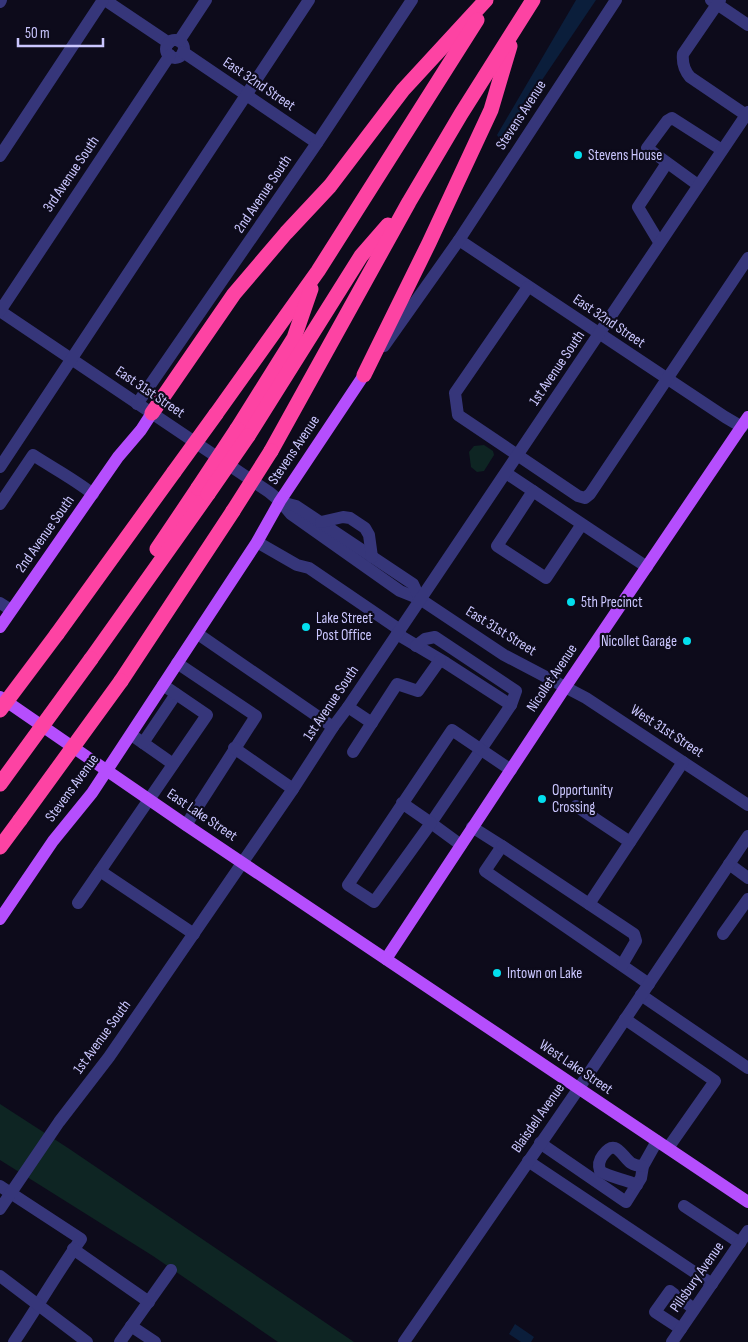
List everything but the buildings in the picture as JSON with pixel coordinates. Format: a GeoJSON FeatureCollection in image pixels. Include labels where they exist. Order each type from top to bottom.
{"type":"FeatureCollection","features":[{"type":"Feature","properties":{"kind":"highway"},"geometry":{"type":"LineString","coordinates":[[0,710],[57,634],[318,271],[488,0]]}},
{"type":"Feature","properties":{"kind":"highway"},"geometry":{"type":"LineString","coordinates":[[152,413],[234,294],[286,233],[330,186],[403,90],[488,0]]}},
{"type":"Feature","properties":{"kind":"highway"},"geometry":{"type":"LineString","coordinates":[[0,847],[121,680],[271,451],[409,202],[461,114],[534,0]]}},
{"type":"Feature","properties":{"kind":"highway"},"geometry":{"type":"LineString","coordinates":[[364,375],[429,243],[491,110],[515,28]]}},
{"type":"Feature","properties":{"kind":"highway"},"geometry":{"type":"LineString","coordinates":[[0,784],[203,491],[361,256],[409,202]]}},
{"type":"Feature","properties":{"kind":"highway"},"geometry":{"type":"LineString","coordinates":[[243,432],[294,338],[318,271]]}},
{"type":"Feature","properties":{"kind":"highway"},"geometry":{"type":"LineString","coordinates":[[0,766],[87,656]]}},
{"type":"Feature","properties":{"kind":"main road","name":"Stevens Avenue"},"geometry":{"type":"LineString","coordinates":[[0,919],[53,841],[92,794],[106,770],[198,634],[257,542],[280,501],[364,375]]}},
{"type":"Feature","properties":{"kind":"main road","name":"2nd Avenue South"},"geometry":{"type":"LineString","coordinates":[[0,626],[152,413]]}},
{"type":"Feature","properties":{"kind":"main road","name":"Nicollet Avenue"},"geometry":{"type":"LineString","coordinates":[[386,959],[566,686],[745,422]]}},
{"type":"Feature","properties":{"kind":"main road","name":"East Lake Street"},"geometry":{"type":"LineString","coordinates":[[0,697],[386,959]]}},
{"type":"Feature","properties":{"kind":"main road","name":"West Lake Street"},"geometry":{"type":"LineString","coordinates":[[386,959],[748,1202]]}},
{"type":"Feature","properties":{"kind":"street","name":"East 32nd Street"},"geometry":{"type":"LineString","coordinates":[[104,0],[318,143]]}},
{"type":"Feature","properties":{"kind":"street"},"geometry":{"type":"LineString","coordinates":[[0,156],[104,0]]}},
{"type":"Feature","properties":{"kind":"street","name":"3rd Avenue South"},"geometry":{"type":"LineString","coordinates":[[0,311],[206,0]]}},
{"type":"Feature","properties":{"kind":"street"},"geometry":{"type":"LineString","coordinates":[[0,466],[309,0]]}},
{"type":"Feature","properties":{"kind":"street","name":"2nd Avenue South"},"geometry":{"type":"LineString","coordinates":[[137,404],[318,143],[412,0]]}},
{"type":"Feature","properties":{"kind":"street","name":"Stevens Avenue"},"geometry":{"type":"LineString","coordinates":[[364,375],[460,240],[616,0]]}},
{"type":"Feature","properties":{"kind":"street"},"geometry":{"type":"LineString","coordinates":[[747,113],[690,77],[682,61],[683,54],[716,1],[748,25]]}},
{"type":"Feature","properties":{"kind":"street","name":"1st Avenue South"},"geometry":{"type":"LineString","coordinates":[[0,1209],[5,1189],[22,1176],[194,934],[747,113]]}},
{"type":"Feature","properties":{"kind":"street"},"geometry":{"type":"LineString","coordinates":[[698,185],[647,148],[667,120],[672,118],[722,150]]}},
{"type":"Feature","properties":{"kind":"street"},"geometry":{"type":"LineString","coordinates":[[659,242],[638,207],[667,163]]}},
{"type":"Feature","properties":{"kind":"street","name":"East 32nd Street"},"geometry":{"type":"LineString","coordinates":[[460,240],[667,379],[745,422]]}},
{"type":"Feature","properties":{"kind":"street"},"geometry":{"type":"LineString","coordinates":[[528,287],[455,393],[458,415],[578,496],[585,498],[590,494],[748,258]]}},
{"type":"Feature","properties":{"kind":"street","name":"East 31st Street"},"geometry":{"type":"LineString","coordinates":[[0,311],[280,501],[296,506],[413,584],[420,599]]}},
{"type":"Feature","properties":{"kind":"street"},"geometry":{"type":"LineString","coordinates":[[0,504],[33,455],[59,473],[76,481],[93,494]]}},
{"type":"Feature","properties":{"kind":"street"},"geometry":{"type":"LineString","coordinates":[[506,473],[646,567]]}},
{"type":"Feature","properties":{"kind":"street"},"geometry":{"type":"LineString","coordinates":[[533,492],[497,546],[546,578],[582,524]]}},
{"type":"Feature","properties":{"kind":"street","name":"East 31st Street"},"geometry":{"type":"LineString","coordinates":[[280,501],[290,514],[400,591],[420,599],[504,655],[566,686]]}},
{"type":"Feature","properties":{"kind":"street"},"geometry":{"type":"LineString","coordinates":[[321,522],[342,517],[350,518],[365,528],[369,534],[372,556]]}},
{"type":"Feature","properties":{"kind":"street"},"geometry":{"type":"LineString","coordinates":[[257,542],[297,565],[309,568],[416,646],[511,705]]}},
{"type":"Feature","properties":{"kind":"street"},"geometry":{"type":"LineString","coordinates":[[0,603],[11,610]]}},
{"type":"Feature","properties":{"kind":"street"},"geometry":{"type":"LineString","coordinates":[[198,634],[333,727]]}},
{"type":"Feature","properties":{"kind":"street"},"geometry":{"type":"LineString","coordinates":[[416,646],[425,639],[435,637],[516,691],[511,705],[482,750],[374,902],[348,884],[452,730],[482,750],[511,770]]}},
{"type":"Feature","properties":{"kind":"street"},"geometry":{"type":"LineString","coordinates":[[353,752],[397,684],[418,691],[440,660]]}},
{"type":"Feature","properties":{"kind":"street"},"geometry":{"type":"LineString","coordinates":[[177,663],[256,716],[186,825]]}},
{"type":"Feature","properties":{"kind":"street"},"geometry":{"type":"LineString","coordinates":[[78,903],[206,715],[163,685]]}},
{"type":"Feature","properties":{"kind":"street","name":"West 31st Street"},"geometry":{"type":"LineString","coordinates":[[566,686],[748,805]]}},
{"type":"Feature","properties":{"kind":"street"},"geometry":{"type":"LineString","coordinates":[[143,743],[176,694]]}},
{"type":"Feature","properties":{"kind":"street"},"geometry":{"type":"LineString","coordinates":[[348,707],[372,723]]}},
{"type":"Feature","properties":{"kind":"street"},"geometry":{"type":"LineString","coordinates":[[130,734],[173,764]]}},
{"type":"Feature","properties":{"kind":"street"},"geometry":{"type":"LineString","coordinates":[[234,748],[293,789]]}},
{"type":"Feature","properties":{"kind":"street"},"geometry":{"type":"LineString","coordinates":[[589,904],[683,762]]}},
{"type":"Feature","properties":{"kind":"street"},"geometry":{"type":"LineString","coordinates":[[402,803],[461,845]]}},
{"type":"Feature","properties":{"kind":"street"},"geometry":{"type":"LineString","coordinates":[[576,806],[630,842]]}},
{"type":"Feature","properties":{"kind":"street"},"geometry":{"type":"LineString","coordinates":[[472,827],[634,934],[636,941],[622,965]]}},
{"type":"Feature","properties":{"kind":"street","name":"Blaisdell Avenue"},"geometry":{"type":"LineString","coordinates":[[404,1342],[579,1088],[748,836]]}},
{"type":"Feature","properties":{"kind":"street"},"geometry":{"type":"LineString","coordinates":[[502,846],[485,871],[649,984]]}},
{"type":"Feature","properties":{"kind":"street"},"geometry":{"type":"LineString","coordinates":[[729,864],[748,878]]}},
{"type":"Feature","properties":{"kind":"street"},"geometry":{"type":"LineString","coordinates":[[100,871],[194,934]]}},
{"type":"Feature","properties":{"kind":"street"},"geometry":{"type":"LineString","coordinates":[[723,934],[748,899]]}},
{"type":"Feature","properties":{"kind":"street"},"geometry":{"type":"LineString","coordinates":[[641,995],[748,1068]]}},
{"type":"Feature","properties":{"kind":"street"},"geometry":{"type":"LineString","coordinates":[[625,1019],[715,1081],[668,1148]]}},
{"type":"Feature","properties":{"kind":"street"},"geometry":{"type":"LineString","coordinates":[[540,1143],[626,1202],[641,1178],[643,1166],[657,1141]]}},
{"type":"Feature","properties":{"kind":"street"},"geometry":{"type":"LineString","coordinates":[[637,1185],[606,1175],[600,1171],[600,1160],[606,1150],[612,1148],[621,1151],[631,1164],[643,1166]]}},
{"type":"Feature","properties":{"kind":"street"},"geometry":{"type":"LineString","coordinates":[[528,1161],[712,1284]]}},
{"type":"Feature","properties":{"kind":"street"},"geometry":{"type":"LineString","coordinates":[[5,1189],[80,1239],[14,1342]]}},
{"type":"Feature","properties":{"kind":"street"},"geometry":{"type":"LineString","coordinates":[[684,1206],[740,1243]]}},
{"type":"Feature","properties":{"kind":"street","name":"Pillsbury Avenue"},"geometry":{"type":"LineString","coordinates":[[672,1342],[748,1231]]}},
{"type":"Feature","properties":{"kind":"street"},"geometry":{"type":"LineString","coordinates":[[73,1249],[149,1302]]}},
{"type":"Feature","properties":{"kind":"street"},"geometry":{"type":"LineString","coordinates":[[120,1342],[171,1270]]}},
{"type":"Feature","properties":{"kind":"street"},"geometry":{"type":"LineString","coordinates":[[0,1276],[87,1342]]}},
{"type":"Feature","properties":{"kind":"street"},"geometry":{"type":"LineString","coordinates":[[681,1329],[655,1312],[670,1292],[694,1309]]}},
{"type":"Feature","properties":{"kind":"street"},"geometry":{"type":"LineString","coordinates":[[131,1326],[155,1342]]}},
{"type":"Feature","properties":{"kind":"green space"},"geometry":{"type":"Polygon","coordinates":[[[484,445],[493,451],[494,455],[484,471],[477,472],[471,467],[469,452],[474,446],[484,445]]]}},
{"type":"Feature","properties":{"kind":"green space"},"geometry":{"type":"Polygon","coordinates":[[[0,1104],[354,1342],[278,1342],[153,1256],[0,1160],[0,1104]]]}},
{"type":"Feature","properties":{"kind":"water"},"geometry":{"type":"Polygon","coordinates":[[[576,0],[596,0],[501,141],[497,135],[576,0]]]}},
{"type":"Feature","properties":{"kind":"water"},"geometry":{"type":"Polygon","coordinates":[[[515,1324],[534,1337],[531,1342],[521,1342],[509,1334],[515,1324]]]}},
{"type":"Feature","properties":{"kind":"place","name":"Stevens House"},"geometry":{"type":"Point","coordinates":[578,155]}},
{"type":"Feature","properties":{"kind":"place","name":"5th Precinct"},"geometry":{"type":"Point","coordinates":[571,602]}},
{"type":"Feature","properties":{"kind":"place","name":"Lake Street Post Office"},"geometry":{"type":"Point","coordinates":[306,627]}},
{"type":"Feature","properties":{"kind":"place","name":"Nicollet Garage"},"geometry":{"type":"Point","coordinates":[687,641]}},
{"type":"Feature","properties":{"kind":"place","name":"Opportunity Crossing"},"geometry":{"type":"Point","coordinates":[542,799]}},
{"type":"Feature","properties":{"kind":"place","name":"Intown on Lake"},"geometry":{"type":"Point","coordinates":[497,973]}}]}
